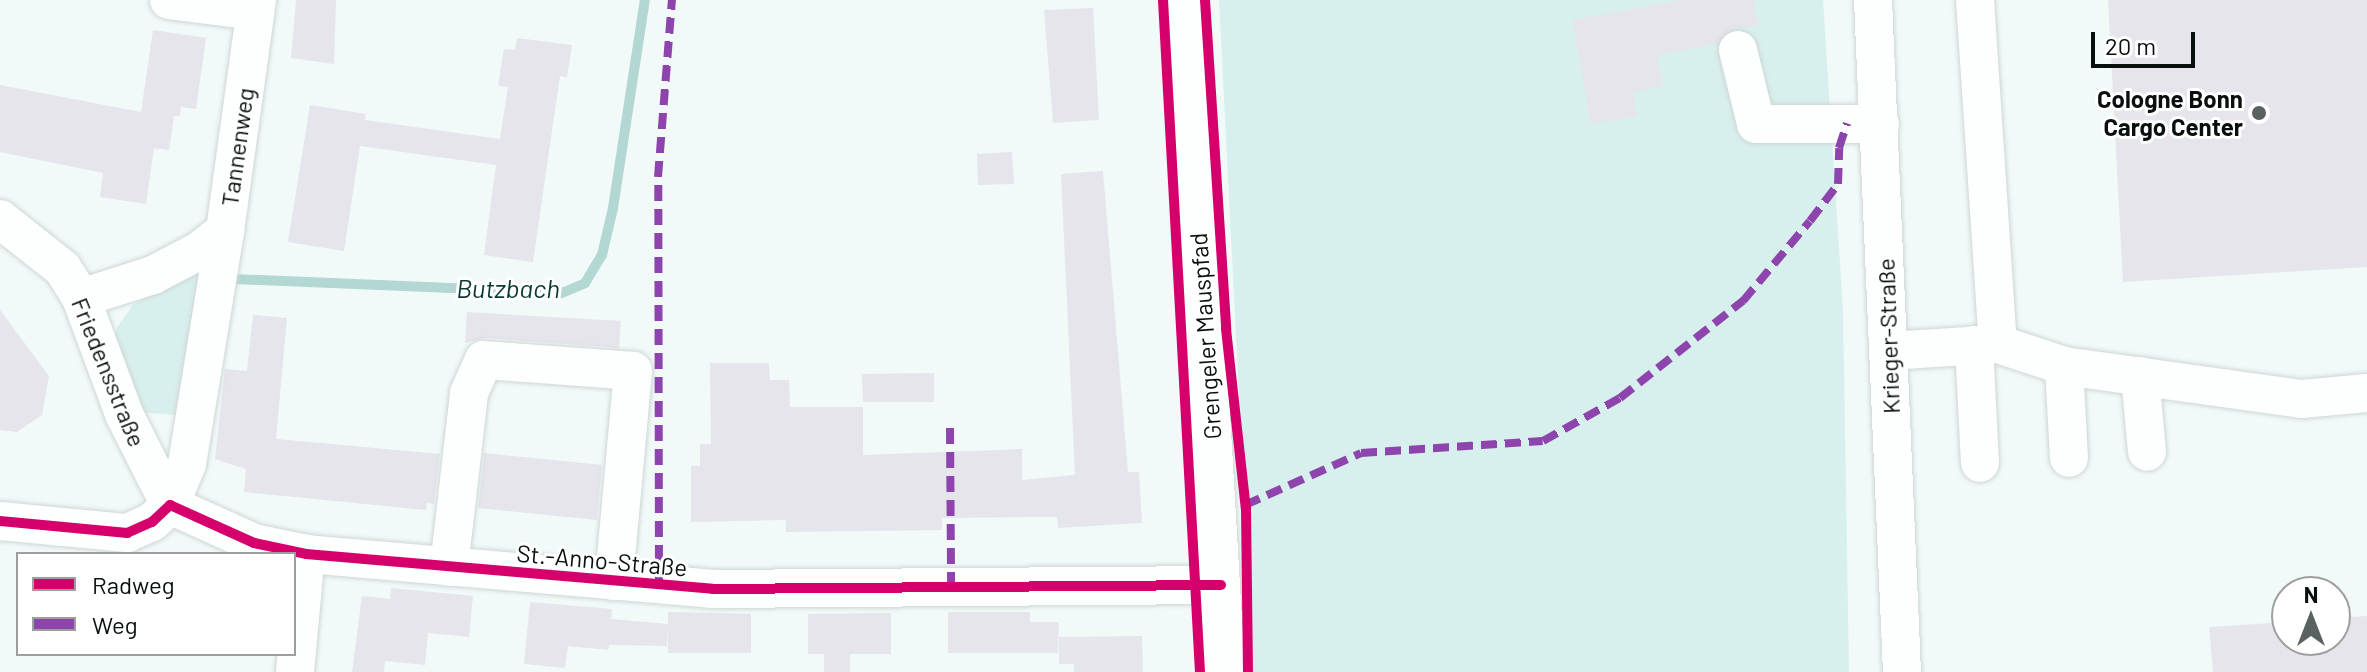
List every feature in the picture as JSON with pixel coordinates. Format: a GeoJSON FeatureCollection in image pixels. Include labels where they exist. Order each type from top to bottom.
{"type":"FeatureCollection","features":[{"type":"Feature","properties":{"kind":"main road","name":"Grengeler Mauspfad"},"geometry":{"type":"LineString","coordinates":[[1184,0],[1221,585],[1223,672]]}},
{"type":"Feature","properties":{"kind":"street"},"geometry":{"type":"LineString","coordinates":[[169,0],[256,6]]}},
{"type":"Feature","properties":{"kind":"street","name":"Krieger-Straße"},"geometry":{"type":"LineString","coordinates":[[1873,0],[1902,672]]}},
{"type":"Feature","properties":{"kind":"street"},"geometry":{"type":"LineString","coordinates":[[1975,0],[1986,345],[1980,463]]}},
{"type":"Feature","properties":{"kind":"street","name":"Tannenweg"},"geometry":{"type":"LineString","coordinates":[[81,298],[153,275],[199,251],[225,231],[256,6]]}},
{"type":"Feature","properties":{"kind":"street"},"geometry":{"type":"LineString","coordinates":[[1738,50],[1756,124],[1880,124]]}},
{"type":"Feature","properties":{"kind":"street","name":"Friedensstraße"},"geometry":{"type":"LineString","coordinates":[[0,219],[63,269],[81,298],[131,428],[170,505]]}},
{"type":"Feature","properties":{"kind":"street"},"geometry":{"type":"LineString","coordinates":[[0,521],[127,533],[152,522],[170,505],[187,464],[225,231]]}},
{"type":"Feature","properties":{"kind":"street"},"geometry":{"type":"LineString","coordinates":[[1888,351],[1986,345],[2064,366],[2302,399],[2367,393]]}},
{"type":"Feature","properties":{"kind":"street"},"geometry":{"type":"LineString","coordinates":[[449,567],[469,393],[484,360],[633,371],[614,581]]}},
{"type":"Feature","properties":{"kind":"street"},"geometry":{"type":"LineString","coordinates":[[2064,366],[2069,458]]}},
{"type":"Feature","properties":{"kind":"street"},"geometry":{"type":"LineString","coordinates":[[2140,376],[2147,452]]}},
{"type":"Feature","properties":{"kind":"street","name":"St.-Anno-Straße"},"geometry":{"type":"LineString","coordinates":[[170,505],[254,543],[306,554],[712,589],[1221,585]]}},
{"type":"Feature","properties":{"kind":"street"},"geometry":{"type":"LineString","coordinates":[[295,672],[306,554]]}},
{"type":"Feature","properties":{"kind":"shaded area"},"geometry":{"type":"Polygon","coordinates":[[[1219,0],[1823,0],[1843,310],[1849,672],[1253,672],[1219,0]]]}},
{"type":"Feature","properties":{"kind":"shaded area"},"geometry":{"type":"Polygon","coordinates":[[[198,274],[207,279],[178,415],[147,413],[135,405],[114,337],[118,326],[133,305],[187,275],[198,274]]]}},
{"type":"Feature","properties":{"kind":"building"},"geometry":{"type":"Polygon","coordinates":[[[296,0],[336,0],[334,64],[291,58],[296,0]]]}},
{"type":"Feature","properties":{"kind":"building"},"geometry":{"type":"Polygon","coordinates":[[[1682,0],[1754,0],[1758,26],[1732,29],[1717,44],[1657,55],[1663,86],[1633,92],[1637,116],[1591,124],[1572,20],[1682,0]]]}},
{"type":"Feature","properties":{"kind":"building","name":"Cologne Bonn Cargo Center"},"geometry":{"type":"Polygon","coordinates":[[[2108,0],[2367,0],[2367,267],[2123,282],[2108,0]]]}},
{"type":"Feature","properties":{"kind":"building"},"geometry":{"type":"Polygon","coordinates":[[[1093,8],[1099,120],[1053,123],[1044,10],[1093,8]]]}},
{"type":"Feature","properties":{"kind":"building"},"geometry":{"type":"Polygon","coordinates":[[[153,30],[206,38],[196,109],[181,107],[180,116],[174,116],[169,150],[154,148],[146,204],[100,197],[103,173],[0,152],[0,85],[141,112],[153,30]]]}},
{"type":"Feature","properties":{"kind":"building"},"geometry":{"type":"Polygon","coordinates":[[[517,38],[572,45],[567,77],[560,76],[533,262],[484,255],[496,165],[360,146],[344,251],[288,242],[310,105],[366,114],[365,120],[500,139],[508,87],[498,86],[504,49],[515,50],[517,38]]]}},
{"type":"Feature","properties":{"kind":"building"},"geometry":{"type":"Polygon","coordinates":[[[1012,152],[1014,184],[978,185],[977,154],[1012,152]]]}},
{"type":"Feature","properties":{"kind":"building"},"geometry":{"type":"Polygon","coordinates":[[[1103,171],[1128,472],[1139,472],[1142,523],[1058,528],[1057,517],[942,518],[942,530],[786,532],[786,520],[691,522],[691,466],[700,466],[700,444],[711,444],[710,363],[769,363],[770,380],[789,380],[790,407],[863,407],[863,455],[1022,449],[1022,480],[1075,475],[1061,174],[1103,171]]]}},
{"type":"Feature","properties":{"kind":"building"},"geometry":{"type":"Polygon","coordinates":[[[0,310],[49,376],[42,415],[17,432],[0,430],[0,310]]]}},
{"type":"Feature","properties":{"kind":"building"},"geometry":{"type":"Polygon","coordinates":[[[467,312],[621,321],[619,348],[486,338],[465,343],[467,312]]]}},
{"type":"Feature","properties":{"kind":"building"},"geometry":{"type":"Polygon","coordinates":[[[253,315],[287,318],[276,439],[440,454],[434,504],[427,503],[426,510],[244,492],[246,469],[215,459],[225,369],[247,371],[253,315]]]}},
{"type":"Feature","properties":{"kind":"building"},"geometry":{"type":"Polygon","coordinates":[[[934,373],[934,402],[863,402],[862,374],[934,373]]]}},
{"type":"Feature","properties":{"kind":"building"},"geometry":{"type":"Polygon","coordinates":[[[484,453],[602,465],[597,520],[478,508],[484,453]]]}},
{"type":"Feature","properties":{"kind":"building"},"geometry":{"type":"Polygon","coordinates":[[[391,588],[473,596],[469,637],[428,633],[425,665],[385,661],[384,672],[352,672],[362,596],[390,599],[391,588]]]}},
{"type":"Feature","properties":{"kind":"building"},"geometry":{"type":"Polygon","coordinates":[[[530,602],[612,609],[611,619],[668,624],[668,612],[751,614],[751,653],[668,653],[668,627],[667,646],[609,645],[608,650],[568,646],[565,668],[524,664],[530,602]]]}},
{"type":"Feature","properties":{"kind":"building"},"geometry":{"type":"Polygon","coordinates":[[[948,612],[1030,612],[1030,622],[1059,622],[1058,653],[948,653],[948,612]]]}},
{"type":"Feature","properties":{"kind":"building"},"geometry":{"type":"Polygon","coordinates":[[[891,613],[891,654],[850,654],[850,672],[824,672],[824,654],[808,654],[808,614],[891,613]]]}},
{"type":"Feature","properties":{"kind":"building"},"geometry":{"type":"Polygon","coordinates":[[[2367,616],[2367,672],[2213,672],[2209,627],[2271,623],[2271,656],[2351,656],[2351,617],[2367,616]]]}},
{"type":"Feature","properties":{"kind":"building"},"geometry":{"type":"Polygon","coordinates":[[[1142,636],[1143,672],[1074,672],[1074,664],[1059,664],[1059,637],[1142,636]]]}},
{"type":"Feature","properties":{"kind":"waterway","name":"Butzbach"},"geometry":{"type":"LineString","coordinates":[[234,279],[562,293],[585,283],[602,255],[613,208],[645,0]]}},
{"type":"Feature","properties":{"kind":"marked path"},"geometry":{"type":"LineString","coordinates":[[659,585],[658,177],[672,0]]}},
{"type":"Feature","properties":{"kind":"marked path"},"geometry":{"type":"LineString","coordinates":[[1245,505],[1361,453],[1543,441],[1620,398],[1743,301],[1810,221],[1838,184],[1839,148],[1847,123]]}},
{"type":"Feature","properties":{"kind":"marked path"},"geometry":{"type":"LineString","coordinates":[[950,428],[951,588]]}},
{"type":"Feature","properties":{"kind":"cycle path"},"geometry":{"type":"LineString","coordinates":[[1163,0],[1200,672]]}},
{"type":"Feature","properties":{"kind":"cycle path"},"geometry":{"type":"LineString","coordinates":[[1205,0],[1226,329],[1246,509],[1248,672]]}},
{"type":"Feature","properties":{"kind":"cycle path"},"geometry":{"type":"LineString","coordinates":[[0,521],[127,533],[152,522],[170,505],[254,543],[306,554],[712,589],[1221,585]]}},
{"type":"Feature","properties":{"kind":"place","name":"Cologne Bonn Cargo Center"},"geometry":{"type":"Point","coordinates":[2259,113]}}]}
